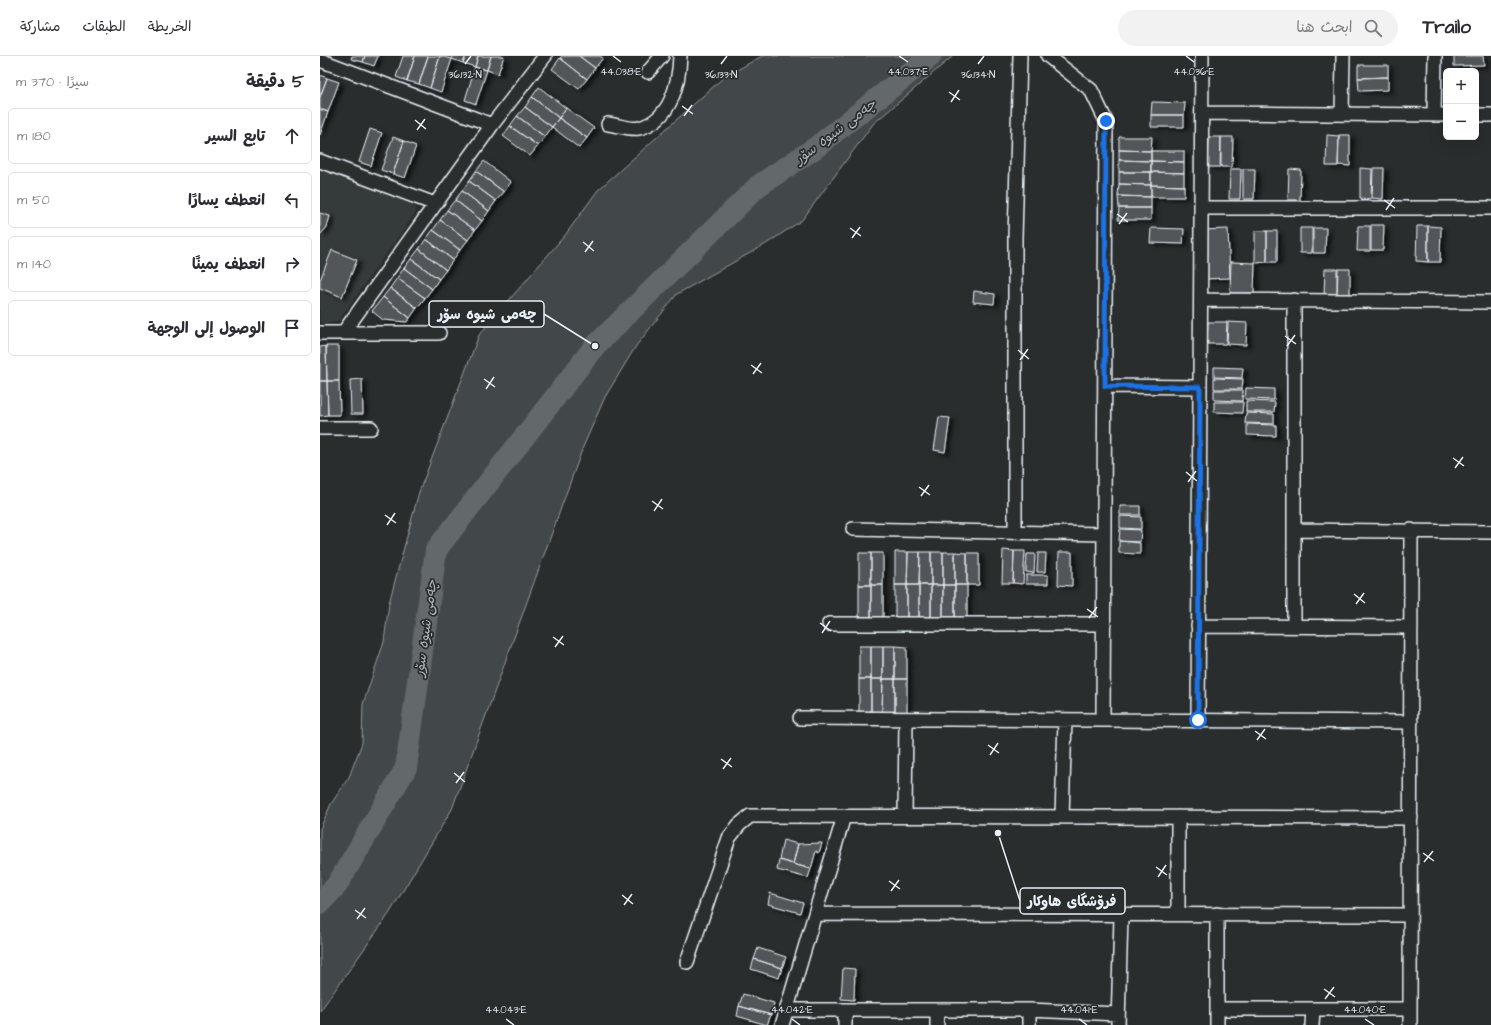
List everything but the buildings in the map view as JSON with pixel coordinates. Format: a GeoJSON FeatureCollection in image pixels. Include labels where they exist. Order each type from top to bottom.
{"type":"FeatureCollection","features":[{"type":"Feature","properties":{"kind":"street"},"geometry":{"type":"LineString","coordinates":[[343,333],[492,125],[545,56]]}},
{"type":"Feature","properties":{"kind":"street"},"geometry":{"type":"LineString","coordinates":[[648,72],[662,56]]}},
{"type":"Feature","properties":{"kind":"street"},"geometry":{"type":"LineString","coordinates":[[608,124],[637,129],[648,124],[661,115],[675,93],[680,56]]}},
{"type":"Feature","properties":{"kind":"street"},"geometry":{"type":"LineString","coordinates":[[1015,532],[1015,238],[1020,56]]}},
{"type":"Feature","properties":{"kind":"street"},"geometry":{"type":"LineString","coordinates":[[1048,56],[1091,90],[1106,121],[1103,720]]}},
{"type":"Feature","properties":{"kind":"street"},"geometry":{"type":"LineString","coordinates":[[1198,720],[1202,56]]}},
{"type":"Feature","properties":{"kind":"street"},"geometry":{"type":"LineString","coordinates":[[1342,114],[1343,56]]}},
{"type":"Feature","properties":{"kind":"street"},"geometry":{"type":"LineString","coordinates":[[1202,113],[1440,115],[1435,56]]}},
{"type":"Feature","properties":{"kind":"street"},"geometry":{"type":"LineString","coordinates":[[320,60],[492,125]]}},
{"type":"Feature","properties":{"kind":"street"},"geometry":{"type":"LineString","coordinates":[[1479,115],[1491,115]]}},
{"type":"Feature","properties":{"kind":"street"},"geometry":{"type":"LineString","coordinates":[[320,161],[435,204]]}},
{"type":"Feature","properties":{"kind":"street"},"geometry":{"type":"LineString","coordinates":[[1201,208],[1491,208]]}},
{"type":"Feature","properties":{"kind":"street"},"geometry":{"type":"LineString","coordinates":[[1201,300],[1491,302]]}},
{"type":"Feature","properties":{"kind":"street"},"geometry":{"type":"LineString","coordinates":[[1294,300],[1294,626]]}},
{"type":"Feature","properties":{"kind":"street"},"geometry":{"type":"LineString","coordinates":[[320,333],[438,333]]}},
{"type":"Feature","properties":{"kind":"street"},"geometry":{"type":"LineString","coordinates":[[1105,386],[1200,387]]}},
{"type":"Feature","properties":{"kind":"street"},"geometry":{"type":"LineString","coordinates":[[320,428],[371,428]]}},
{"type":"Feature","properties":{"kind":"street"},"geometry":{"type":"LineString","coordinates":[[853,529],[1104,534]]}},
{"type":"Feature","properties":{"kind":"street"},"geometry":{"type":"LineString","coordinates":[[1295,530],[1491,532]]}},
{"type":"Feature","properties":{"kind":"street"},"geometry":{"type":"LineString","coordinates":[[1410,1025],[1411,530]]}},
{"type":"Feature","properties":{"kind":"street"},"geometry":{"type":"LineString","coordinates":[[829,624],[1104,624]]}},
{"type":"Feature","properties":{"kind":"street"},"geometry":{"type":"LineString","coordinates":[[1198,626],[1411,627]]}},
{"type":"Feature","properties":{"kind":"street"},"geometry":{"type":"LineString","coordinates":[[800,718],[1411,722]]}},
{"type":"Feature","properties":{"kind":"street"},"geometry":{"type":"LineString","coordinates":[[905,816],[906,719]]}},
{"type":"Feature","properties":{"kind":"street"},"geometry":{"type":"LineString","coordinates":[[1062,817],[1065,720]]}},
{"type":"Feature","properties":{"kind":"street"},"geometry":{"type":"LineString","coordinates":[[687,962],[729,838],[739,825],[750,816],[1411,818]]}},
{"type":"Feature","properties":{"kind":"street"},"geometry":{"type":"LineString","coordinates":[[782,1025],[844,816]]}},
{"type":"Feature","properties":{"kind":"street"},"geometry":{"type":"LineString","coordinates":[[1178,817],[1178,914]]}},
{"type":"Feature","properties":{"kind":"street"},"geometry":{"type":"LineString","coordinates":[[815,914],[1121,916],[1178,914],[1410,915]]}},
{"type":"Feature","properties":{"kind":"street"},"geometry":{"type":"LineString","coordinates":[[1217,914],[1217,1025]]}},
{"type":"Feature","properties":{"kind":"street"},"geometry":{"type":"LineString","coordinates":[[786,1010],[1029,1010],[1118,1020],[1121,916]]}},
{"type":"Feature","properties":{"kind":"street"},"geometry":{"type":"LineString","coordinates":[[1217,1009],[1410,1009]]}},
{"type":"Feature","properties":{"kind":"street"},"geometry":{"type":"LineString","coordinates":[[1312,1009],[1312,1025]]}},
{"type":"Feature","properties":{"kind":"street"},"geometry":{"type":"LineString","coordinates":[[845,1010],[845,1025]]}},
{"type":"Feature","properties":{"kind":"street"},"geometry":{"type":"LineString","coordinates":[[937,1010],[937,1025]]}},
{"type":"Feature","properties":{"kind":"street"},"geometry":{"type":"LineString","coordinates":[[1028,1025],[1029,1010]]}},
{"type":"Feature","properties":{"kind":"shaded area"},"geometry":{"type":"Polygon","coordinates":[[[762,56],[953,56],[873,124],[802,220],[766,244],[677,294],[636,346],[605,397],[583,447],[452,809],[389,914],[320,1011],[320,829],[331,804],[349,777],[362,743],[363,704],[384,642],[389,603],[419,492],[479,335],[566,234],[598,190],[723,78],[762,56]]]}},
{"type":"Feature","properties":{"kind":"shaded area"},"geometry":{"type":"Polygon","coordinates":[[[320,169],[413,205],[416,208],[415,214],[339,320],[330,323],[320,323],[320,169]]]}},
{"type":"Feature","properties":{"kind":"waterway","name":"چەمی شیوە سۆر"},"geometry":{"type":"LineString","coordinates":[[320,903],[337,885],[406,768],[436,550],[595,346],[758,186],[815,148],[931,56]]}},
{"type":"Feature","properties":{"kind":"place","name":"چەمی شیوە سۆر"},"geometry":{"type":"Point","coordinates":[595,346]}},
{"type":"Feature","properties":{"kind":"place","name":"فرۆشگای ھاوکار"},"geometry":{"type":"Point","coordinates":[998,833]}},
{"type":"Feature","properties":{"kind":"route"},"geometry":{"type":"LineString","coordinates":[[1106,121],[1105,386],[1200,387],[1198,720]]}}]}
